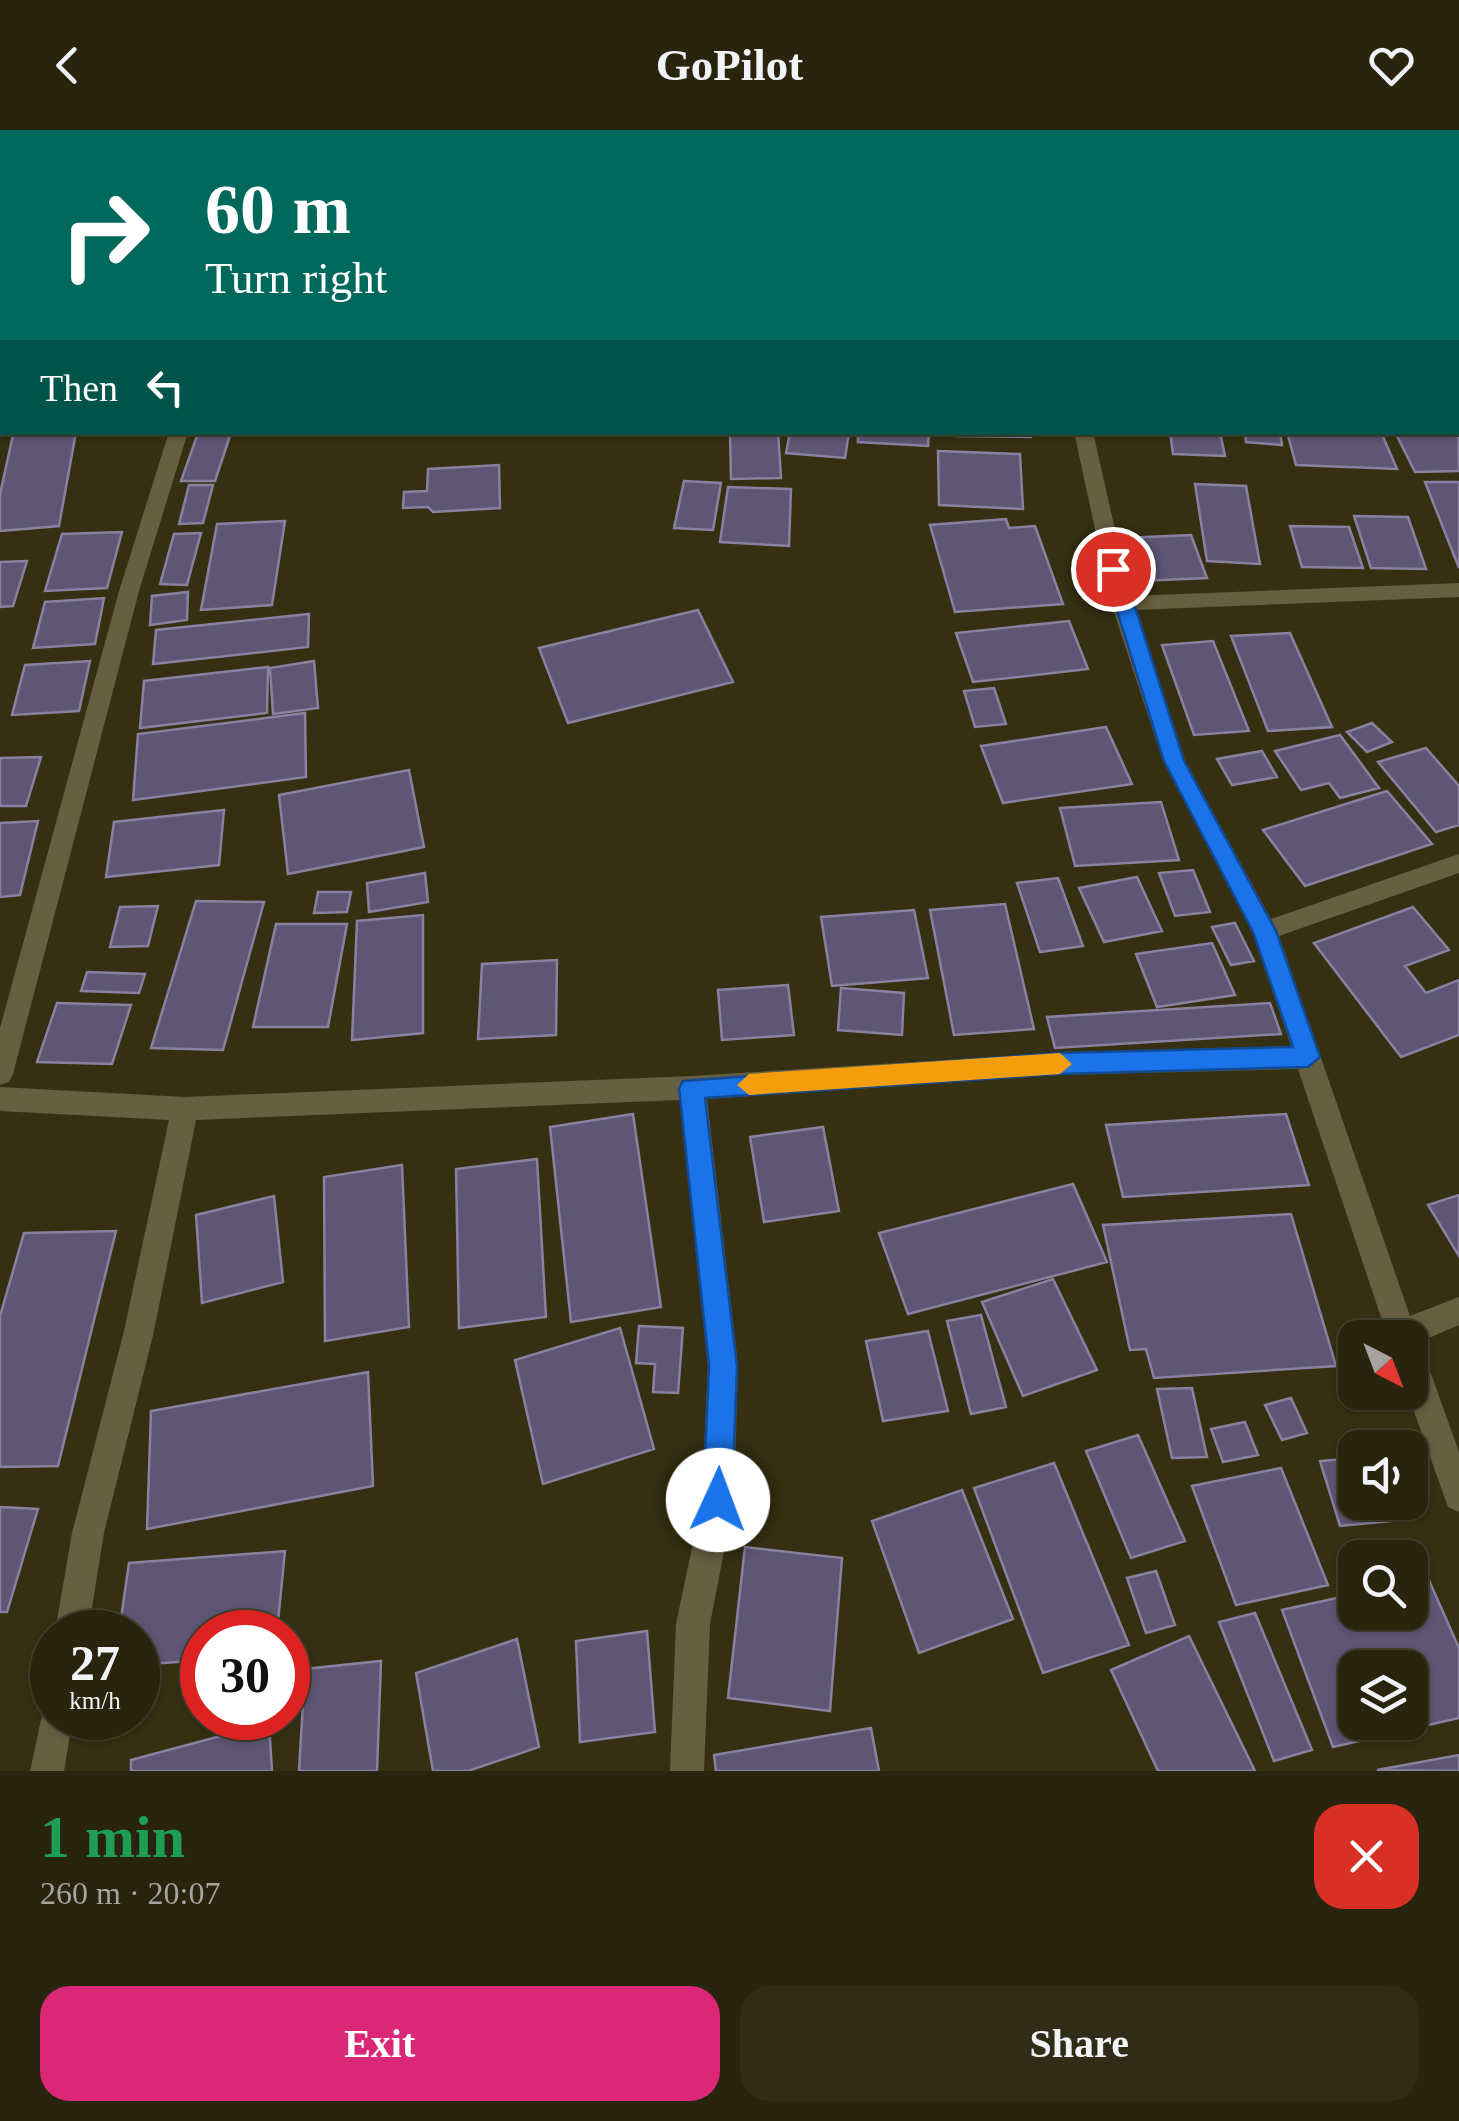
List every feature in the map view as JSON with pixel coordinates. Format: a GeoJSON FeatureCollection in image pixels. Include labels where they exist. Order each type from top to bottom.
{"type":"FeatureCollection","features":[{"type":"Feature","properties":{"kind":"street"},"geometry":{"type":"LineString","coordinates":[[0,1074],[44,923],[139,548],[178,435]]}},
{"type":"Feature","properties":{"kind":"street"},"geometry":{"type":"LineString","coordinates":[[1084,435],[1121,603],[1174,761],[1264,931],[1397,1320]]}},
{"type":"Feature","properties":{"kind":"street"},"geometry":{"type":"LineString","coordinates":[[1121,603],[1459,590]]}},
{"type":"Feature","properties":{"kind":"street"},"geometry":{"type":"LineString","coordinates":[[1264,931],[1459,863]]}},
{"type":"Feature","properties":{"kind":"street"},"geometry":{"type":"LineString","coordinates":[[0,1099],[185,1109],[692,1088],[1058,1064],[1308,1057]]}},
{"type":"Feature","properties":{"kind":"street"},"geometry":{"type":"LineString","coordinates":[[688,1771],[693,1624],[718,1500],[723,1366],[692,1088]]}},
{"type":"Feature","properties":{"kind":"street"},"geometry":{"type":"LineString","coordinates":[[75,1610],[88,1533],[139,1331],[185,1109]]}},
{"type":"Feature","properties":{"kind":"street"},"geometry":{"type":"LineString","coordinates":[[1428,1329],[1459,1310]]}},
{"type":"Feature","properties":{"kind":"street"},"geometry":{"type":"LineString","coordinates":[[1428,1408],[1459,1496]]}},
{"type":"Feature","properties":{"kind":"street"},"geometry":{"type":"LineString","coordinates":[[47,1771],[52,1740]]}},
{"type":"Feature","properties":{"kind":"building"},"geometry":{"type":"Polygon","coordinates":[[[13,435],[75,435],[59,526],[0,531],[0,494],[13,435]]]}},
{"type":"Feature","properties":{"kind":"building"},"geometry":{"type":"Polygon","coordinates":[[[197,435],[230,435],[215,481],[181,481],[197,435]]]}},
{"type":"Feature","properties":{"kind":"building"},"geometry":{"type":"Polygon","coordinates":[[[730,435],[778,435],[781,478],[731,479],[730,435]]]}},
{"type":"Feature","properties":{"kind":"building"},"geometry":{"type":"Polygon","coordinates":[[[789,435],[849,435],[845,458],[786,453],[789,435]]]}},
{"type":"Feature","properties":{"kind":"building"},"geometry":{"type":"Polygon","coordinates":[[[858,435],[929,435],[928,446],[858,442],[858,435]]]}},
{"type":"Feature","properties":{"kind":"building"},"geometry":{"type":"Polygon","coordinates":[[[1031,435],[1031,437],[956,436],[1031,435]]]}},
{"type":"Feature","properties":{"kind":"building"},"geometry":{"type":"Polygon","coordinates":[[[1170,435],[1221,435],[1225,456],[1173,454],[1170,435]]]}},
{"type":"Feature","properties":{"kind":"building"},"geometry":{"type":"Polygon","coordinates":[[[1245,435],[1280,435],[1282,445],[1246,442],[1245,435]]]}},
{"type":"Feature","properties":{"kind":"building"},"geometry":{"type":"Polygon","coordinates":[[[1288,435],[1382,435],[1397,469],[1296,465],[1288,435]]]}},
{"type":"Feature","properties":{"kind":"building"},"geometry":{"type":"Polygon","coordinates":[[[1396,435],[1458,435],[1459,471],[1415,472],[1396,435]]]}},
{"type":"Feature","properties":{"kind":"building"},"geometry":{"type":"Polygon","coordinates":[[[938,451],[1020,454],[1023,509],[939,505],[938,451]]]}},
{"type":"Feature","properties":{"kind":"building"},"geometry":{"type":"Polygon","coordinates":[[[499,465],[500,508],[433,512],[428,507],[403,508],[404,492],[427,491],[428,469],[499,465]]]}},
{"type":"Feature","properties":{"kind":"building"},"geometry":{"type":"Polygon","coordinates":[[[684,481],[721,483],[713,530],[674,528],[684,481]]]}},
{"type":"Feature","properties":{"kind":"building"},"geometry":{"type":"Polygon","coordinates":[[[1425,482],[1459,482],[1459,568],[1425,482]]]}},
{"type":"Feature","properties":{"kind":"building"},"geometry":{"type":"Polygon","coordinates":[[[1195,484],[1246,486],[1260,564],[1207,561],[1195,484]]]}},
{"type":"Feature","properties":{"kind":"building"},"geometry":{"type":"Polygon","coordinates":[[[189,485],[213,485],[203,523],[179,524],[189,485]]]}},
{"type":"Feature","properties":{"kind":"building"},"geometry":{"type":"Polygon","coordinates":[[[728,487],[791,489],[789,546],[720,542],[728,487]]]}},
{"type":"Feature","properties":{"kind":"building"},"geometry":{"type":"Polygon","coordinates":[[[1354,516],[1408,517],[1426,569],[1371,568],[1354,516]]]}},
{"type":"Feature","properties":{"kind":"building"},"geometry":{"type":"Polygon","coordinates":[[[1006,519],[1009,528],[1035,526],[1063,604],[955,612],[930,525],[1006,519]]]}},
{"type":"Feature","properties":{"kind":"building"},"geometry":{"type":"Polygon","coordinates":[[[285,521],[272,605],[201,610],[217,524],[285,521]]]}},
{"type":"Feature","properties":{"kind":"building"},"geometry":{"type":"Polygon","coordinates":[[[1290,526],[1349,527],[1363,568],[1302,567],[1290,526]]]}},
{"type":"Feature","properties":{"kind":"building"},"geometry":{"type":"Polygon","coordinates":[[[122,532],[107,588],[45,591],[62,534],[122,532]]]}},
{"type":"Feature","properties":{"kind":"building"},"geometry":{"type":"Polygon","coordinates":[[[201,533],[187,585],[160,584],[174,534],[201,533]]]}},
{"type":"Feature","properties":{"kind":"building"},"geometry":{"type":"Polygon","coordinates":[[[1191,535],[1207,578],[1139,581],[1124,538],[1191,535]]]}},
{"type":"Feature","properties":{"kind":"building"},"geometry":{"type":"Polygon","coordinates":[[[27,561],[13,606],[0,607],[0,562],[27,561]]]}},
{"type":"Feature","properties":{"kind":"building"},"geometry":{"type":"Polygon","coordinates":[[[188,592],[187,620],[150,625],[152,596],[188,592]]]}},
{"type":"Feature","properties":{"kind":"building"},"geometry":{"type":"Polygon","coordinates":[[[104,598],[95,644],[33,648],[45,602],[104,598]]]}},
{"type":"Feature","properties":{"kind":"building"},"geometry":{"type":"Polygon","coordinates":[[[698,610],[733,682],[568,723],[539,648],[698,610]]]}},
{"type":"Feature","properties":{"kind":"building"},"geometry":{"type":"Polygon","coordinates":[[[309,614],[308,647],[153,664],[156,630],[309,614]]]}},
{"type":"Feature","properties":{"kind":"building"},"geometry":{"type":"Polygon","coordinates":[[[1069,621],[1088,669],[973,682],[956,633],[1069,621]]]}},
{"type":"Feature","properties":{"kind":"building"},"geometry":{"type":"Polygon","coordinates":[[[1290,633],[1332,727],[1268,731],[1231,636],[1290,633]]]}},
{"type":"Feature","properties":{"kind":"building"},"geometry":{"type":"Polygon","coordinates":[[[1213,641],[1249,731],[1194,735],[1162,645],[1213,641]]]}},
{"type":"Feature","properties":{"kind":"building"},"geometry":{"type":"Polygon","coordinates":[[[90,661],[79,711],[12,715],[25,665],[90,661]]]}},
{"type":"Feature","properties":{"kind":"building"},"geometry":{"type":"Polygon","coordinates":[[[314,661],[318,708],[273,714],[270,668],[314,661]]]}},
{"type":"Feature","properties":{"kind":"building"},"geometry":{"type":"Polygon","coordinates":[[[268,667],[267,713],[140,728],[144,681],[268,667]]]}},
{"type":"Feature","properties":{"kind":"building"},"geometry":{"type":"Polygon","coordinates":[[[994,688],[1006,724],[975,727],[964,691],[994,688]]]}},
{"type":"Feature","properties":{"kind":"building"},"geometry":{"type":"Polygon","coordinates":[[[305,713],[306,777],[133,800],[138,734],[305,713]]]}},
{"type":"Feature","properties":{"kind":"building"},"geometry":{"type":"Polygon","coordinates":[[[1372,723],[1392,742],[1367,752],[1347,732],[1372,723]]]}},
{"type":"Feature","properties":{"kind":"building"},"geometry":{"type":"Polygon","coordinates":[[[1106,727],[1132,784],[1003,803],[981,746],[1106,727]]]}},
{"type":"Feature","properties":{"kind":"building"},"geometry":{"type":"Polygon","coordinates":[[[1340,735],[1379,788],[1340,798],[1329,783],[1301,790],[1275,751],[1340,735]]]}},
{"type":"Feature","properties":{"kind":"building"},"geometry":{"type":"Polygon","coordinates":[[[1426,748],[1459,786],[1459,825],[1436,832],[1378,762],[1426,748]]]}},
{"type":"Feature","properties":{"kind":"building"},"geometry":{"type":"Polygon","coordinates":[[[1262,751],[1277,777],[1232,785],[1217,759],[1262,751]]]}},
{"type":"Feature","properties":{"kind":"building"},"geometry":{"type":"Polygon","coordinates":[[[41,757],[26,806],[0,806],[0,758],[41,757]]]}},
{"type":"Feature","properties":{"kind":"building"},"geometry":{"type":"Polygon","coordinates":[[[409,770],[424,847],[288,874],[279,795],[409,770]]]}},
{"type":"Feature","properties":{"kind":"building"},"geometry":{"type":"Polygon","coordinates":[[[1387,791],[1432,844],[1305,886],[1263,830],[1387,791]]]}},
{"type":"Feature","properties":{"kind":"building"},"geometry":{"type":"Polygon","coordinates":[[[1161,802],[1179,860],[1075,866],[1060,808],[1161,802]]]}},
{"type":"Feature","properties":{"kind":"building"},"geometry":{"type":"Polygon","coordinates":[[[224,810],[219,865],[106,877],[114,822],[224,810]]]}},
{"type":"Feature","properties":{"kind":"building"},"geometry":{"type":"Polygon","coordinates":[[[38,821],[20,895],[0,897],[0,823],[38,821]]]}},
{"type":"Feature","properties":{"kind":"building"},"geometry":{"type":"Polygon","coordinates":[[[1193,870],[1210,912],[1175,916],[1159,873],[1193,870]]]}},
{"type":"Feature","properties":{"kind":"building"},"geometry":{"type":"Polygon","coordinates":[[[425,873],[428,902],[369,912],[367,883],[425,873]]]}},
{"type":"Feature","properties":{"kind":"building"},"geometry":{"type":"Polygon","coordinates":[[[1137,877],[1162,931],[1104,942],[1079,888],[1137,877]]]}},
{"type":"Feature","properties":{"kind":"building"},"geometry":{"type":"Polygon","coordinates":[[[1058,878],[1083,946],[1040,952],[1017,883],[1058,878]]]}},
{"type":"Feature","properties":{"kind":"building"},"geometry":{"type":"Polygon","coordinates":[[[318,892],[351,892],[347,912],[314,913],[318,892]]]}},
{"type":"Feature","properties":{"kind":"building"},"geometry":{"type":"Polygon","coordinates":[[[196,901],[264,902],[223,1050],[151,1048],[196,901]]]}},
{"type":"Feature","properties":{"kind":"building"},"geometry":{"type":"Polygon","coordinates":[[[1005,904],[1034,1029],[954,1035],[930,910],[1005,904]]]}},
{"type":"Feature","properties":{"kind":"building"},"geometry":{"type":"Polygon","coordinates":[[[158,906],[148,946],[110,947],[120,907],[158,906]]]}},
{"type":"Feature","properties":{"kind":"building"},"geometry":{"type":"Polygon","coordinates":[[[1413,907],[1449,950],[1405,966],[1426,993],[1459,980],[1459,1035],[1401,1057],[1314,943],[1413,907]]]}},
{"type":"Feature","properties":{"kind":"building"},"geometry":{"type":"Polygon","coordinates":[[[914,910],[928,978],[832,986],[821,917],[914,910]]]}},
{"type":"Feature","properties":{"kind":"building"},"geometry":{"type":"Polygon","coordinates":[[[423,915],[423,1033],[352,1040],[357,921],[423,915]]]}},
{"type":"Feature","properties":{"kind":"building"},"geometry":{"type":"Polygon","coordinates":[[[1235,923],[1254,961],[1231,965],[1212,927],[1235,923]]]}},
{"type":"Feature","properties":{"kind":"building"},"geometry":{"type":"Polygon","coordinates":[[[276,924],[347,924],[328,1027],[253,1027],[276,924]]]}},
{"type":"Feature","properties":{"kind":"building"},"geometry":{"type":"Polygon","coordinates":[[[1212,943],[1235,995],[1157,1007],[1136,954],[1212,943]]]}},
{"type":"Feature","properties":{"kind":"building"},"geometry":{"type":"Polygon","coordinates":[[[557,960],[556,1035],[478,1039],[482,964],[557,960]]]}},
{"type":"Feature","properties":{"kind":"building"},"geometry":{"type":"Polygon","coordinates":[[[87,972],[145,974],[139,993],[81,991],[87,972]]]}},
{"type":"Feature","properties":{"kind":"building"},"geometry":{"type":"Polygon","coordinates":[[[788,985],[794,1035],[722,1040],[718,990],[788,985]]]}},
{"type":"Feature","properties":{"kind":"building"},"geometry":{"type":"Polygon","coordinates":[[[841,988],[904,993],[902,1035],[838,1030],[841,988]]]}},
{"type":"Feature","properties":{"kind":"building"},"geometry":{"type":"Polygon","coordinates":[[[57,1003],[131,1005],[112,1064],[37,1062],[57,1003]]]}},
{"type":"Feature","properties":{"kind":"building"},"geometry":{"type":"Polygon","coordinates":[[[1270,1003],[1281,1034],[1055,1048],[1047,1017],[1270,1003]]]}},
{"type":"Feature","properties":{"kind":"building"},"geometry":{"type":"Polygon","coordinates":[[[633,1114],[661,1307],[571,1322],[550,1127],[633,1114]]]}},
{"type":"Feature","properties":{"kind":"building"},"geometry":{"type":"Polygon","coordinates":[[[1286,1114],[1309,1185],[1123,1197],[1106,1125],[1286,1114]]]}},
{"type":"Feature","properties":{"kind":"building"},"geometry":{"type":"Polygon","coordinates":[[[823,1127],[839,1211],[764,1222],[750,1137],[823,1127]]]}},
{"type":"Feature","properties":{"kind":"building"},"geometry":{"type":"Polygon","coordinates":[[[537,1159],[546,1317],[459,1328],[456,1169],[537,1159]]]}},
{"type":"Feature","properties":{"kind":"building"},"geometry":{"type":"Polygon","coordinates":[[[402,1165],[409,1327],[325,1341],[324,1177],[402,1165]]]}},
{"type":"Feature","properties":{"kind":"building"},"geometry":{"type":"Polygon","coordinates":[[[1073,1184],[1107,1262],[908,1314],[879,1233],[1073,1184]]]}},
{"type":"Feature","properties":{"kind":"building"},"geometry":{"type":"Polygon","coordinates":[[[1459,1195],[1459,1256],[1428,1205],[1459,1195]]]}},
{"type":"Feature","properties":{"kind":"building"},"geometry":{"type":"Polygon","coordinates":[[[274,1196],[283,1282],[202,1303],[196,1215],[274,1196]]]}},
{"type":"Feature","properties":{"kind":"building"},"geometry":{"type":"Polygon","coordinates":[[[1291,1214],[1336,1366],[1154,1378],[1146,1349],[1130,1350],[1103,1225],[1291,1214]]]}},
{"type":"Feature","properties":{"kind":"building"},"geometry":{"type":"Polygon","coordinates":[[[116,1231],[58,1466],[0,1467],[0,1316],[24,1233],[116,1231]]]}},
{"type":"Feature","properties":{"kind":"building"},"geometry":{"type":"Polygon","coordinates":[[[1053,1279],[1097,1370],[1023,1396],[982,1302],[1053,1279]]]}},
{"type":"Feature","properties":{"kind":"building"},"geometry":{"type":"Polygon","coordinates":[[[981,1315],[1006,1407],[971,1414],[947,1321],[981,1315]]]}},
{"type":"Feature","properties":{"kind":"building"},"geometry":{"type":"Polygon","coordinates":[[[639,1326],[683,1328],[678,1393],[653,1392],[655,1364],[636,1363],[639,1326]]]}},
{"type":"Feature","properties":{"kind":"building"},"geometry":{"type":"Polygon","coordinates":[[[620,1328],[654,1449],[543,1484],[515,1360],[620,1328]]]}},
{"type":"Feature","properties":{"kind":"building"},"geometry":{"type":"Polygon","coordinates":[[[928,1331],[948,1411],[883,1421],[866,1341],[928,1331]]]}},
{"type":"Feature","properties":{"kind":"building"},"geometry":{"type":"Polygon","coordinates":[[[368,1372],[373,1486],[147,1529],[151,1411],[368,1372]]]}},
{"type":"Feature","properties":{"kind":"building"},"geometry":{"type":"Polygon","coordinates":[[[1192,1388],[1207,1457],[1172,1458],[1157,1389],[1192,1388]]]}},
{"type":"Feature","properties":{"kind":"building"},"geometry":{"type":"Polygon","coordinates":[[[1291,1398],[1307,1433],[1282,1440],[1265,1405],[1291,1398]]]}},
{"type":"Feature","properties":{"kind":"building"},"geometry":{"type":"Polygon","coordinates":[[[1245,1422],[1258,1455],[1223,1462],[1211,1429],[1245,1422]]]}},
{"type":"Feature","properties":{"kind":"building"},"geometry":{"type":"Polygon","coordinates":[[[1138,1435],[1185,1541],[1131,1558],[1086,1451],[1138,1435]]]}},
{"type":"Feature","properties":{"kind":"building"},"geometry":{"type":"Polygon","coordinates":[[[1338,1459],[1338,1520],[1320,1461],[1338,1459]]]}},
{"type":"Feature","properties":{"kind":"building"},"geometry":{"type":"Polygon","coordinates":[[[1054,1463],[1129,1645],[1043,1673],[974,1488],[1054,1463]]]}},
{"type":"Feature","properties":{"kind":"building"},"geometry":{"type":"Polygon","coordinates":[[[1281,1468],[1328,1585],[1236,1605],[1192,1486],[1281,1468]]]}},
{"type":"Feature","properties":{"kind":"building"},"geometry":{"type":"Polygon","coordinates":[[[962,1490],[1013,1619],[919,1653],[872,1521],[962,1490]]]}},
{"type":"Feature","properties":{"kind":"building"},"geometry":{"type":"Polygon","coordinates":[[[0,1507],[38,1509],[7,1612],[0,1612],[0,1507]]]}},
{"type":"Feature","properties":{"kind":"building"},"geometry":{"type":"Polygon","coordinates":[[[1338,1520],[1403,1520],[1340,1526],[1338,1520]]]}},
{"type":"Feature","properties":{"kind":"building"},"geometry":{"type":"Polygon","coordinates":[[[745,1547],[842,1558],[830,1711],[728,1698],[745,1547]]]}},
{"type":"Feature","properties":{"kind":"building"},"geometry":{"type":"Polygon","coordinates":[[[285,1551],[279,1610],[180,1610],[180,1662],[160,1663],[160,1610],[122,1610],[129,1563],[285,1551]]]}},
{"type":"Feature","properties":{"kind":"building"},"geometry":{"type":"Polygon","coordinates":[[[1156,1571],[1175,1625],[1146,1633],[1127,1578],[1156,1571]]]}},
{"type":"Feature","properties":{"kind":"building"},"geometry":{"type":"Polygon","coordinates":[[[1428,1578],[1459,1648],[1459,1718],[1428,1725],[1428,1650],[1338,1650],[1338,1740],[1363,1740],[1333,1747],[1282,1610],[1338,1598],[1338,1630],[1428,1630],[1428,1578]]]}},
{"type":"Feature","properties":{"kind":"building"},"geometry":{"type":"Polygon","coordinates":[[[1255,1613],[1312,1750],[1274,1761],[1219,1622],[1255,1613]]]}},
{"type":"Feature","properties":{"kind":"building"},"geometry":{"type":"Polygon","coordinates":[[[647,1631],[655,1732],[580,1742],[576,1641],[647,1631]]]}},
{"type":"Feature","properties":{"kind":"building"},"geometry":{"type":"Polygon","coordinates":[[[1189,1636],[1255,1771],[1158,1771],[1111,1670],[1189,1636]]]}},
{"type":"Feature","properties":{"kind":"building"},"geometry":{"type":"Polygon","coordinates":[[[517,1639],[539,1747],[468,1771],[433,1771],[416,1673],[517,1639]]]}},
{"type":"Feature","properties":{"kind":"building"},"geometry":{"type":"Polygon","coordinates":[[[381,1661],[377,1771],[299,1771],[301,1740],[310,1740],[310,1668],[381,1661]]]}},
{"type":"Feature","properties":{"kind":"building"},"geometry":{"type":"Polygon","coordinates":[[[871,1728],[879,1771],[716,1771],[714,1755],[871,1728]]]}},
{"type":"Feature","properties":{"kind":"building"},"geometry":{"type":"Polygon","coordinates":[[[206,1740],[270,1740],[272,1771],[131,1771],[131,1760],[206,1740]]]}},
{"type":"Feature","properties":{"kind":"building"},"geometry":{"type":"Polygon","coordinates":[[[1459,1755],[1459,1771],[1377,1770],[1459,1755]]]}},
{"type":"Feature","properties":{"kind":"slow traffic"},"geometry":{"type":"LineString","coordinates":[[749,1085],[1060,1064]]}},
{"type":"Feature","properties":{"kind":"route"},"geometry":{"type":"LineString","coordinates":[[718,1500],[723,1366],[692,1088],[1058,1064],[1308,1057],[1264,931],[1174,761],[1113,569]]}}]}
